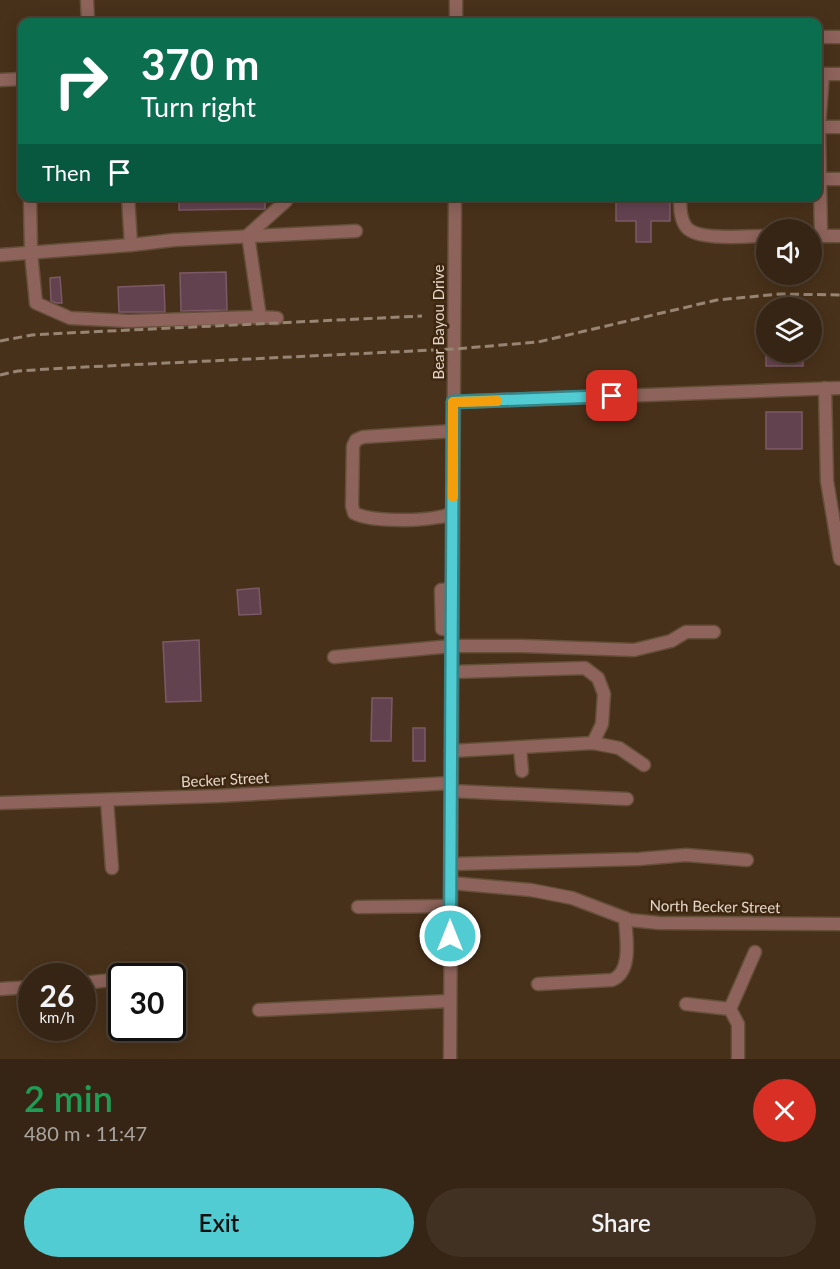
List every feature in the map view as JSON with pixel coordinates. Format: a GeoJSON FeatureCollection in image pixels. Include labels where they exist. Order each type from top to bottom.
{"type":"FeatureCollection","features":[{"type":"Feature","properties":{"kind":"street"},"geometry":{"type":"LineString","coordinates":[[87,0],[88,18]]}},
{"type":"Feature","properties":{"kind":"street"},"geometry":{"type":"LineString","coordinates":[[456,0],[456,18]]}},
{"type":"Feature","properties":{"kind":"street"},"geometry":{"type":"LineString","coordinates":[[822,37],[840,36]]}},
{"type":"Feature","properties":{"kind":"street"},"geometry":{"type":"LineString","coordinates":[[822,74],[840,74]]}},
{"type":"Feature","properties":{"kind":"street"},"geometry":{"type":"LineString","coordinates":[[0,80],[18,79]]}},
{"type":"Feature","properties":{"kind":"street"},"geometry":{"type":"LineString","coordinates":[[822,127],[840,127]]}},
{"type":"Feature","properties":{"kind":"street"},"geometry":{"type":"LineString","coordinates":[[822,179],[840,179]]}},
{"type":"Feature","properties":{"kind":"street"},"geometry":{"type":"LineString","coordinates":[[30,201],[36,303],[70,318],[129,321],[277,318]]}},
{"type":"Feature","properties":{"kind":"street"},"geometry":{"type":"LineString","coordinates":[[128,201],[131,245]]}},
{"type":"Feature","properties":{"kind":"street"},"geometry":{"type":"LineString","coordinates":[[248,236],[286,201]]}},
{"type":"Feature","properties":{"kind":"street","name":"Bear Bayou Drive"},"geometry":{"type":"LineString","coordinates":[[450,1059],[455,201]]}},
{"type":"Feature","properties":{"kind":"street"},"geometry":{"type":"LineString","coordinates":[[680,201],[681,216],[687,228],[695,234],[708,237],[756,236]]}},
{"type":"Feature","properties":{"kind":"street"},"geometry":{"type":"LineString","coordinates":[[817,219],[818,201]]}},
{"type":"Feature","properties":{"kind":"street"},"geometry":{"type":"LineString","coordinates":[[0,255],[174,240],[356,231]]}},
{"type":"Feature","properties":{"kind":"street"},"geometry":{"type":"LineString","coordinates":[[248,236],[260,317]]}},
{"type":"Feature","properties":{"kind":"street"},"geometry":{"type":"LineString","coordinates":[[822,236],[840,236]]}},
{"type":"Feature","properties":{"kind":"street"},"geometry":{"type":"LineString","coordinates":[[825,388],[827,481],[840,559]]}},
{"type":"Feature","properties":{"kind":"street"},"geometry":{"type":"LineString","coordinates":[[453,402],[840,388]]}},
{"type":"Feature","properties":{"kind":"street"},"geometry":{"type":"LineString","coordinates":[[453,431],[363,437],[356,440],[352,446],[352,506],[354,513],[361,517],[386,519],[440,517],[453,512]]}},
{"type":"Feature","properties":{"kind":"street"},"geometry":{"type":"LineString","coordinates":[[334,657],[452,646],[634,650],[671,641],[686,632],[714,632]]}},
{"type":"Feature","properties":{"kind":"street"},"geometry":{"type":"LineString","coordinates":[[452,672],[585,668],[598,678],[604,694],[602,724],[594,743]]}},
{"type":"Feature","properties":{"kind":"street"},"geometry":{"type":"LineString","coordinates":[[452,752],[594,743],[619,748],[644,765]]}},
{"type":"Feature","properties":{"kind":"street"},"geometry":{"type":"LineString","coordinates":[[520,748],[522,771]]}},
{"type":"Feature","properties":{"kind":"street","name":"Becker Street"},"geometry":{"type":"LineString","coordinates":[[0,803],[451,787],[627,799]]}},
{"type":"Feature","properties":{"kind":"street"},"geometry":{"type":"LineString","coordinates":[[107,800],[112,868]]}},
{"type":"Feature","properties":{"kind":"street"},"geometry":{"type":"LineString","coordinates":[[451,864],[639,860],[686,855],[747,860]]}},
{"type":"Feature","properties":{"kind":"street","name":"North Becker Street"},"geometry":{"type":"LineString","coordinates":[[451,883],[531,890],[572,898],[625,918],[658,923],[840,924]]}},
{"type":"Feature","properties":{"kind":"street"},"geometry":{"type":"LineString","coordinates":[[358,907],[451,906]]}},
{"type":"Feature","properties":{"kind":"street"},"geometry":{"type":"LineString","coordinates":[[538,984],[618,978],[625,969],[625,918]]}},
{"type":"Feature","properties":{"kind":"street"},"geometry":{"type":"LineString","coordinates":[[730,1009],[755,952]]}},
{"type":"Feature","properties":{"kind":"street"},"geometry":{"type":"LineString","coordinates":[[0,989],[18,988]]}},
{"type":"Feature","properties":{"kind":"street"},"geometry":{"type":"LineString","coordinates":[[259,1010],[450,1001]]}},
{"type":"Feature","properties":{"kind":"street"},"geometry":{"type":"LineString","coordinates":[[686,1004],[730,1009]]}},
{"type":"Feature","properties":{"kind":"street"},"geometry":{"type":"LineString","coordinates":[[730,1009],[738,1024],[738,1059]]}},
{"type":"Feature","properties":{"kind":"building"},"geometry":{"type":"Polygon","coordinates":[[[179,201],[265,201],[265,209],[179,210],[179,201]]]}},
{"type":"Feature","properties":{"kind":"building"},"geometry":{"type":"Polygon","coordinates":[[[616,201],[670,201],[670,221],[651,221],[651,242],[636,242],[636,221],[616,221],[616,201]]]}},
{"type":"Feature","properties":{"kind":"building"},"geometry":{"type":"Polygon","coordinates":[[[226,272],[227,310],[181,311],[180,273],[226,272]]]}},
{"type":"Feature","properties":{"kind":"building"},"geometry":{"type":"Polygon","coordinates":[[[60,277],[62,303],[56,303],[51,301],[50,278],[60,277]]]}},
{"type":"Feature","properties":{"kind":"building"},"geometry":{"type":"Polygon","coordinates":[[[164,285],[165,312],[119,312],[118,287],[164,285]]]}},
{"type":"Feature","properties":{"kind":"building"},"geometry":{"type":"Polygon","coordinates":[[[766,363],[803,363],[803,366],[766,366],[766,363]]]}},
{"type":"Feature","properties":{"kind":"building"},"geometry":{"type":"Polygon","coordinates":[[[766,412],[802,412],[802,449],[766,449],[766,412]]]}},
{"type":"Feature","properties":{"kind":"building"},"geometry":{"type":"Polygon","coordinates":[[[259,588],[261,614],[239,615],[237,590],[259,588]]]}},
{"type":"Feature","properties":{"kind":"building"},"geometry":{"type":"Polygon","coordinates":[[[199,640],[201,701],[166,702],[163,642],[199,640]]]}},
{"type":"Feature","properties":{"kind":"building"},"geometry":{"type":"Polygon","coordinates":[[[372,698],[392,698],[391,741],[371,741],[372,698]]]}},
{"type":"Feature","properties":{"kind":"building"},"geometry":{"type":"Polygon","coordinates":[[[413,728],[425,728],[425,761],[413,761],[413,728]]]}},
{"type":"Feature","properties":{"kind":"railway"},"geometry":{"type":"LineString","coordinates":[[0,375],[18,371],[65,368],[454,349],[538,342],[717,300],[780,294],[840,295]]}},
{"type":"Feature","properties":{"kind":"railway"},"geometry":{"type":"LineString","coordinates":[[0,341],[32,335],[422,316]]}},
{"type":"Feature","properties":{"kind":"slow traffic"},"geometry":{"type":"LineString","coordinates":[[453,497],[453,402],[497,401]]}},
{"type":"Feature","properties":{"kind":"route"},"geometry":{"type":"LineString","coordinates":[[450,936],[453,402],[612,396]]}}]}
